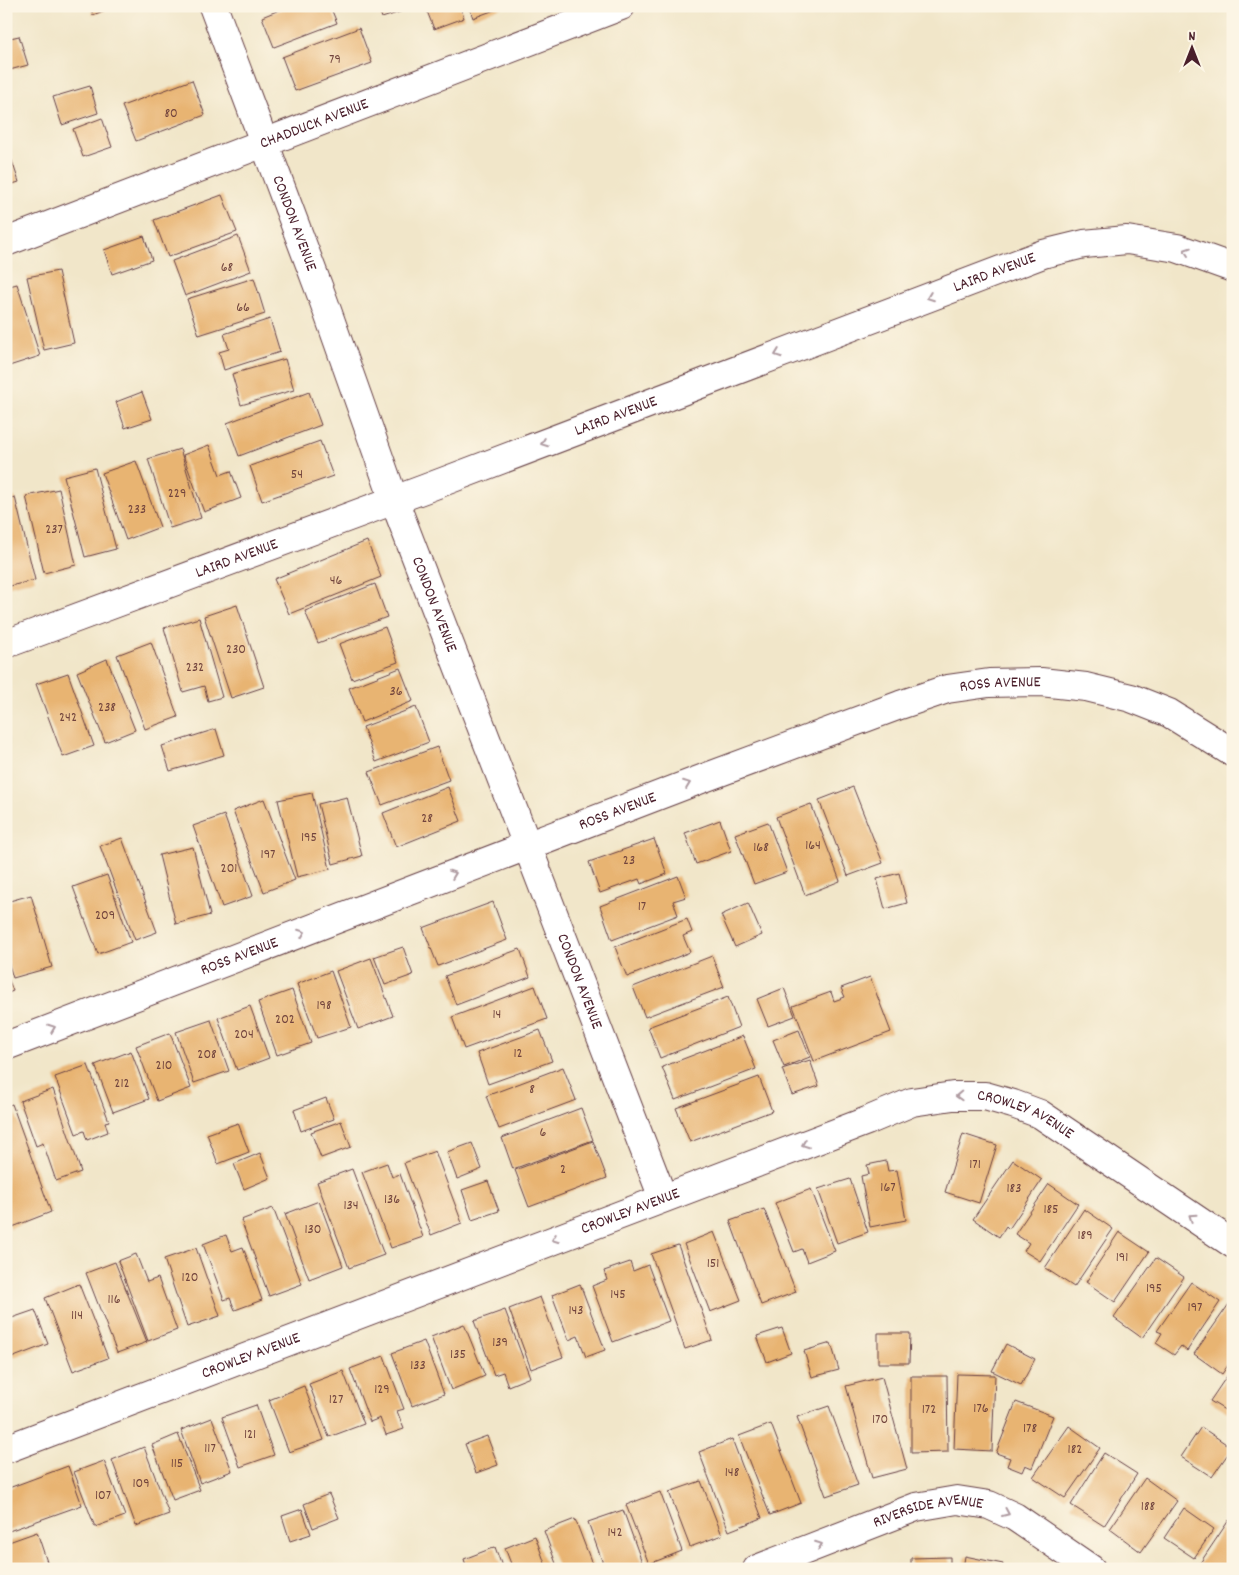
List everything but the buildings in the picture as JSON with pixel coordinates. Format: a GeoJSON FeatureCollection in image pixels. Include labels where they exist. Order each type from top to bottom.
{"type":"FeatureCollection","features":[{"type":"Feature","properties":{"kind":"street","name":"CONDON AVENUE"},"geometry":{"type":"LineString","coordinates":[[213,6],[324,302],[394,500],[663,1198]]}},
{"type":"Feature","properties":{"kind":"street","name":"CHADDUCK AVENUE"},"geometry":{"type":"LineString","coordinates":[[6,242],[621,6]]}},
{"type":"Feature","properties":{"kind":"street","name":"LAIRD AVENUE"},"geometry":{"type":"LineString","coordinates":[[6,644],[394,500],[1044,254],[1084,244],[1127,240],[1177,248],[1233,268]]}},
{"type":"Feature","properties":{"kind":"street","name":"ROSS AVENUE"},"geometry":{"type":"LineString","coordinates":[[6,1046],[704,778],[900,705],[946,690],[989,683],[1041,682],[1086,687],[1131,698],[1169,713],[1233,753]]}},
{"type":"Feature","properties":{"kind":"street","name":"CROWLEY AVENUE"},"geometry":{"type":"LineString","coordinates":[[6,1449],[867,1121],[912,1102],[954,1096],[985,1096],[1040,1114],[1233,1244]]}},
{"type":"Feature","properties":{"kind":"street","name":"RIVERSIDE AVENUE"},"geometry":{"type":"LineString","coordinates":[[757,1569],[916,1507],[956,1500],[989,1505],[1014,1517],[1090,1569]]}}]}
